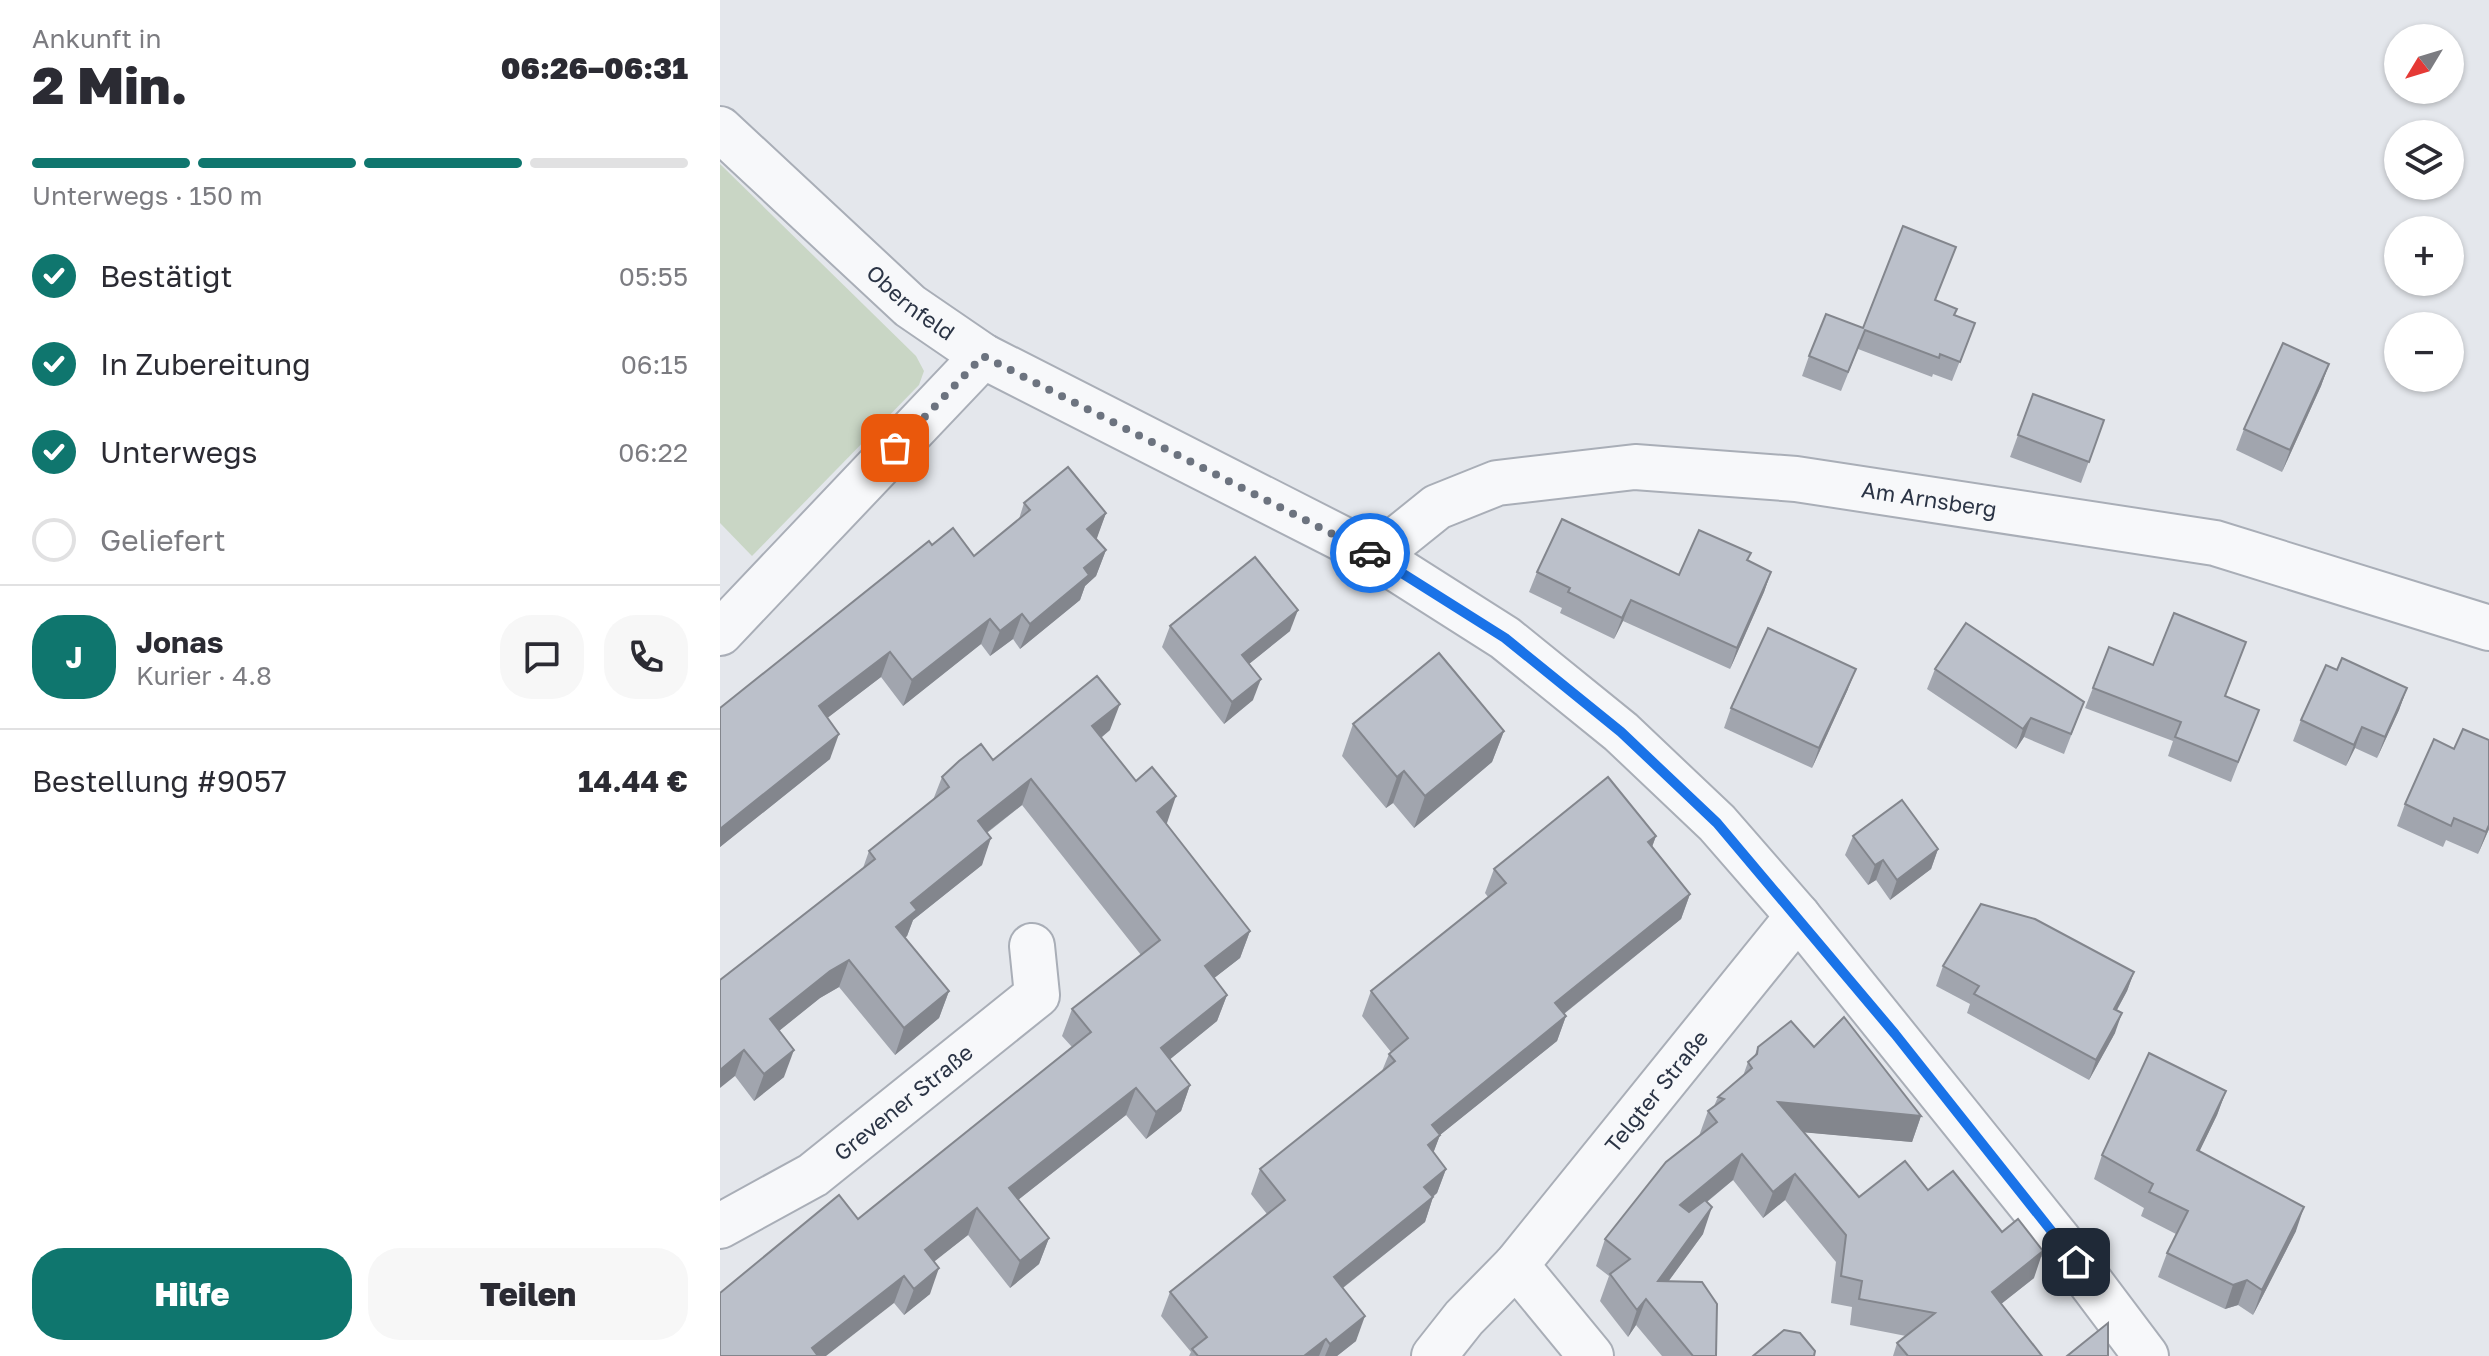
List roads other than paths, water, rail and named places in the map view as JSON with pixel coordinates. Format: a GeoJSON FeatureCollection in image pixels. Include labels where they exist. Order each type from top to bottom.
{"type":"FeatureCollection","features":[{"type":"Feature","properties":{"kind":"street","name":"Obernfeld"},"geometry":{"type":"LineString","coordinates":[[720,129],[910,306],[983,356],[1376,556],[1505,638],[1621,732],[1717,823],[1798,916],[2048,1227],[2146,1356]]}},
{"type":"Feature","properties":{"kind":"street"},"geometry":{"type":"LineString","coordinates":[[720,633],[983,356]]}},
{"type":"Feature","properties":{"kind":"street","name":"Am Arnsberg"},"geometry":{"type":"LineString","coordinates":[[1376,556],[1437,507],[1497,483],[1635,467],[1796,479],[2215,543],[2489,628]]}},
{"type":"Feature","properties":{"kind":"street","name":"Telgter Straße"},"geometry":{"type":"LineString","coordinates":[[1434,1356],[1464,1318],[1516,1265],[1798,916]]}},
{"type":"Feature","properties":{"kind":"street","name":"Grevener Straße"},"geometry":{"type":"LineString","coordinates":[[720,1226],[813,1175],[1037,995],[1032,946]]}},
{"type":"Feature","properties":{"kind":"street"},"geometry":{"type":"LineString","coordinates":[[1516,1265],[1591,1356]]}}]}
